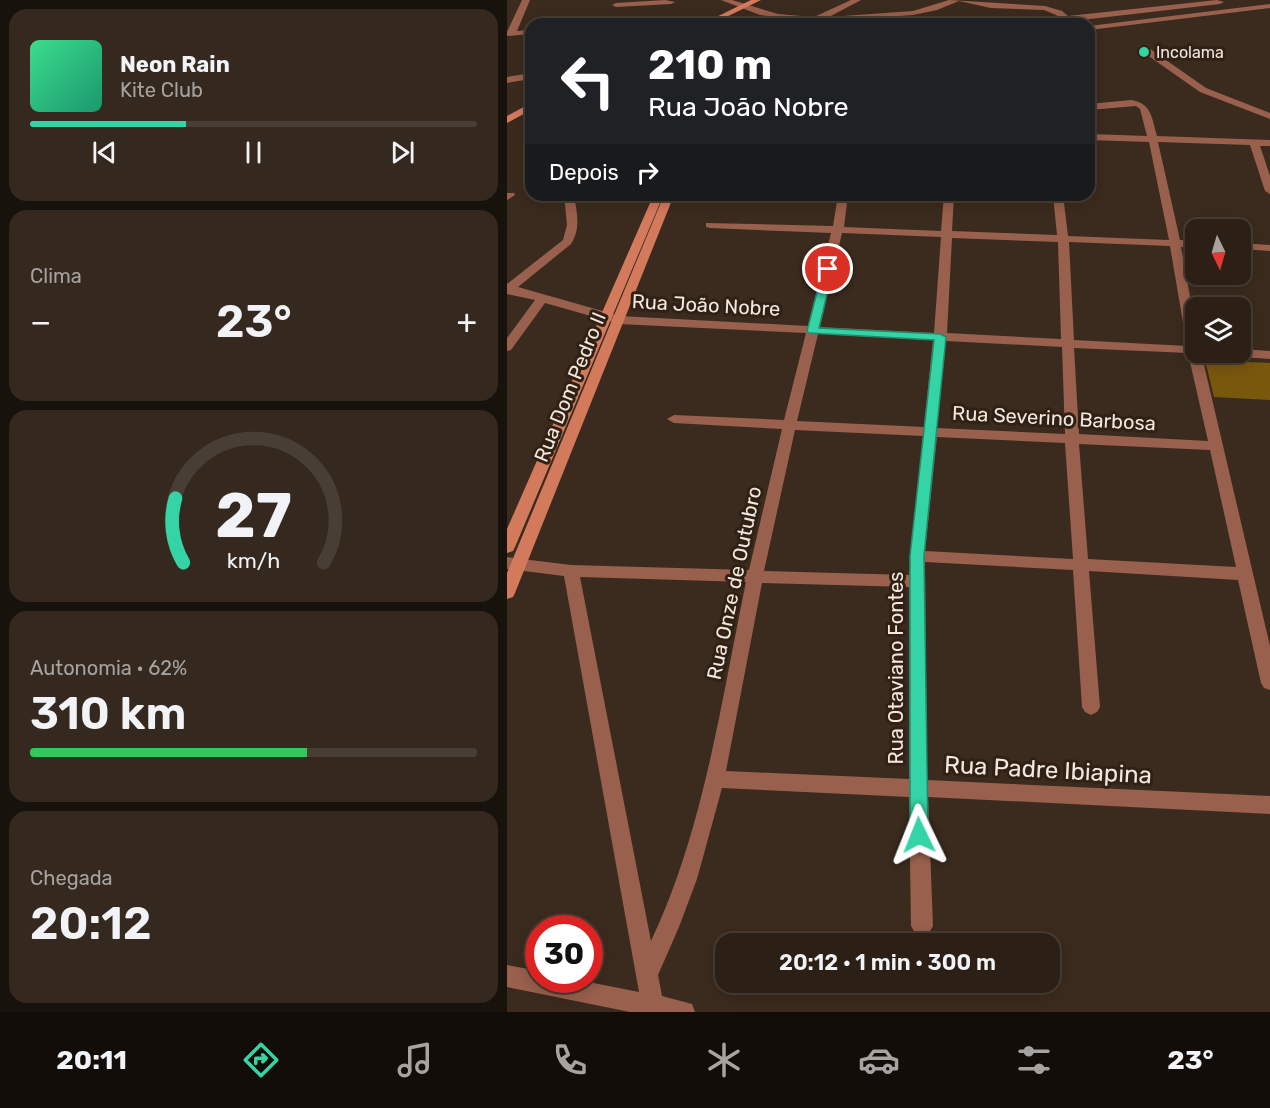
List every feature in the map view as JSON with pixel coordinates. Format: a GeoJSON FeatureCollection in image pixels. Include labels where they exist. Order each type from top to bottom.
{"type":"FeatureCollection","features":[{"type":"Feature","properties":{"kind":"street"},"geometry":{"type":"LineString","coordinates":[[509,34],[526,0]]}},
{"type":"Feature","properties":{"kind":"street"},"geometry":{"type":"LineString","coordinates":[[725,0],[742,7],[791,18]]}},
{"type":"Feature","properties":{"kind":"street"},"geometry":{"type":"LineString","coordinates":[[719,18],[757,0]]}},
{"type":"Feature","properties":{"kind":"street"},"geometry":{"type":"LineString","coordinates":[[819,18],[857,0]]}},
{"type":"Feature","properties":{"kind":"street"},"geometry":{"type":"LineString","coordinates":[[866,18],[918,16],[955,0]]}},
{"type":"Feature","properties":{"kind":"street"},"geometry":{"type":"LineString","coordinates":[[961,0],[998,7],[1045,8],[1065,18]]}},
{"type":"Feature","properties":{"kind":"street"},"geometry":{"type":"LineString","coordinates":[[1093,18],[1235,0]]}},
{"type":"Feature","properties":{"kind":"street"},"geometry":{"type":"LineString","coordinates":[[616,5],[671,1],[668,18]]}},
{"type":"Feature","properties":{"kind":"street"},"geometry":{"type":"LineString","coordinates":[[1095,27],[1270,6]]}},
{"type":"Feature","properties":{"kind":"street"},"geometry":{"type":"LineString","coordinates":[[509,34],[525,33]]}},
{"type":"Feature","properties":{"kind":"street"},"geometry":{"type":"LineString","coordinates":[[1143,48],[1203,90],[1270,116]]}},
{"type":"Feature","properties":{"kind":"street"},"geometry":{"type":"LineString","coordinates":[[507,80],[525,77]]}},
{"type":"Feature","properties":{"kind":"street"},"geometry":{"type":"LineString","coordinates":[[1095,107],[1139,104],[1144,108],[1153,140],[1185,297]]}},
{"type":"Feature","properties":{"kind":"street"},"geometry":{"type":"LineString","coordinates":[[507,120],[525,110]]}},
{"type":"Feature","properties":{"kind":"street"},"geometry":{"type":"LineString","coordinates":[[1095,137],[1270,143]]}},
{"type":"Feature","properties":{"kind":"street"},"geometry":{"type":"LineString","coordinates":[[1254,143],[1270,191]]}},
{"type":"Feature","properties":{"kind":"street"},"geometry":{"type":"LineString","coordinates":[[508,289],[567,242],[572,235],[570,201]]}},
{"type":"Feature","properties":{"kind":"street","name":"Rua Dom Pedro II"},"geometry":{"type":"LineString","coordinates":[[507,592],[513,564],[648,232],[657,201]]}},
{"type":"Feature","properties":{"kind":"street","name":"Rua Dom Pedro II"},"geometry":{"type":"LineString","coordinates":[[648,232],[666,201]]}},
{"type":"Feature","properties":{"kind":"street","name":"Rua Onze de Outubro"},"geometry":{"type":"LineString","coordinates":[[647,974],[681,901],[716,779],[755,576],[838,228],[842,201]]}},
{"type":"Feature","properties":{"kind":"street","name":"Rua Otaviano Fontes"},"geometry":{"type":"LineString","coordinates":[[922,926],[918,789],[917,556],[940,337],[948,201]]}},
{"type":"Feature","properties":{"kind":"street"},"geometry":{"type":"LineString","coordinates":[[1059,201],[1063,238],[1072,439],[1091,707]]}},
{"type":"Feature","properties":{"kind":"street"},"geometry":{"type":"LineString","coordinates":[[710,225],[838,228],[1185,244]]}},
{"type":"Feature","properties":{"kind":"street"},"geometry":{"type":"LineString","coordinates":[[1251,247],[1270,248]]}},
{"type":"Feature","properties":{"kind":"street","name":"Rua João Nobre"},"geometry":{"type":"LineString","coordinates":[[508,289],[612,318],[813,331],[1185,350]]}},
{"type":"Feature","properties":{"kind":"street"},"geometry":{"type":"LineString","coordinates":[[507,347],[542,299]]}},
{"type":"Feature","properties":{"kind":"street","name":"Rua Dom Pedro II"},"geometry":{"type":"LineString","coordinates":[[507,547],[612,318]]}},
{"type":"Feature","properties":{"kind":"street"},"geometry":{"type":"LineString","coordinates":[[1251,354],[1270,355]]}},
{"type":"Feature","properties":{"kind":"street"},"geometry":{"type":"LineString","coordinates":[[1198,363],[1270,683]]}},
{"type":"Feature","properties":{"kind":"street","name":"Rua Severino Barbosa"},"geometry":{"type":"LineString","coordinates":[[674,419],[1217,446]]}},
{"type":"Feature","properties":{"kind":"street"},"geometry":{"type":"LineString","coordinates":[[917,556],[1245,574]]}},
{"type":"Feature","properties":{"kind":"street"},"geometry":{"type":"LineString","coordinates":[[513,564],[571,571],[917,581]]}},
{"type":"Feature","properties":{"kind":"street"},"geometry":{"type":"LineString","coordinates":[[571,571],[653,1009]]}},
{"type":"Feature","properties":{"kind":"street","name":"Rua Padre Ibiapina"},"geometry":{"type":"LineString","coordinates":[[716,779],[1270,805]]}},
{"type":"Feature","properties":{"kind":"street"},"geometry":{"type":"LineString","coordinates":[[507,976],[653,1009],[684,1012]]}},
{"type":"Feature","properties":{"kind":"building"},"geometry":{"type":"Polygon","coordinates":[[[1206,363],[1270,363],[1270,400],[1214,397],[1206,363]]]}},
{"type":"Feature","properties":{"kind":"place","name":"Incolama"},"geometry":{"type":"Point","coordinates":[1144,52]}},
{"type":"Feature","properties":{"kind":"route"},"geometry":{"type":"LineString","coordinates":[[828,269],[813,331],[940,337],[917,556],[919,835]]}}]}
